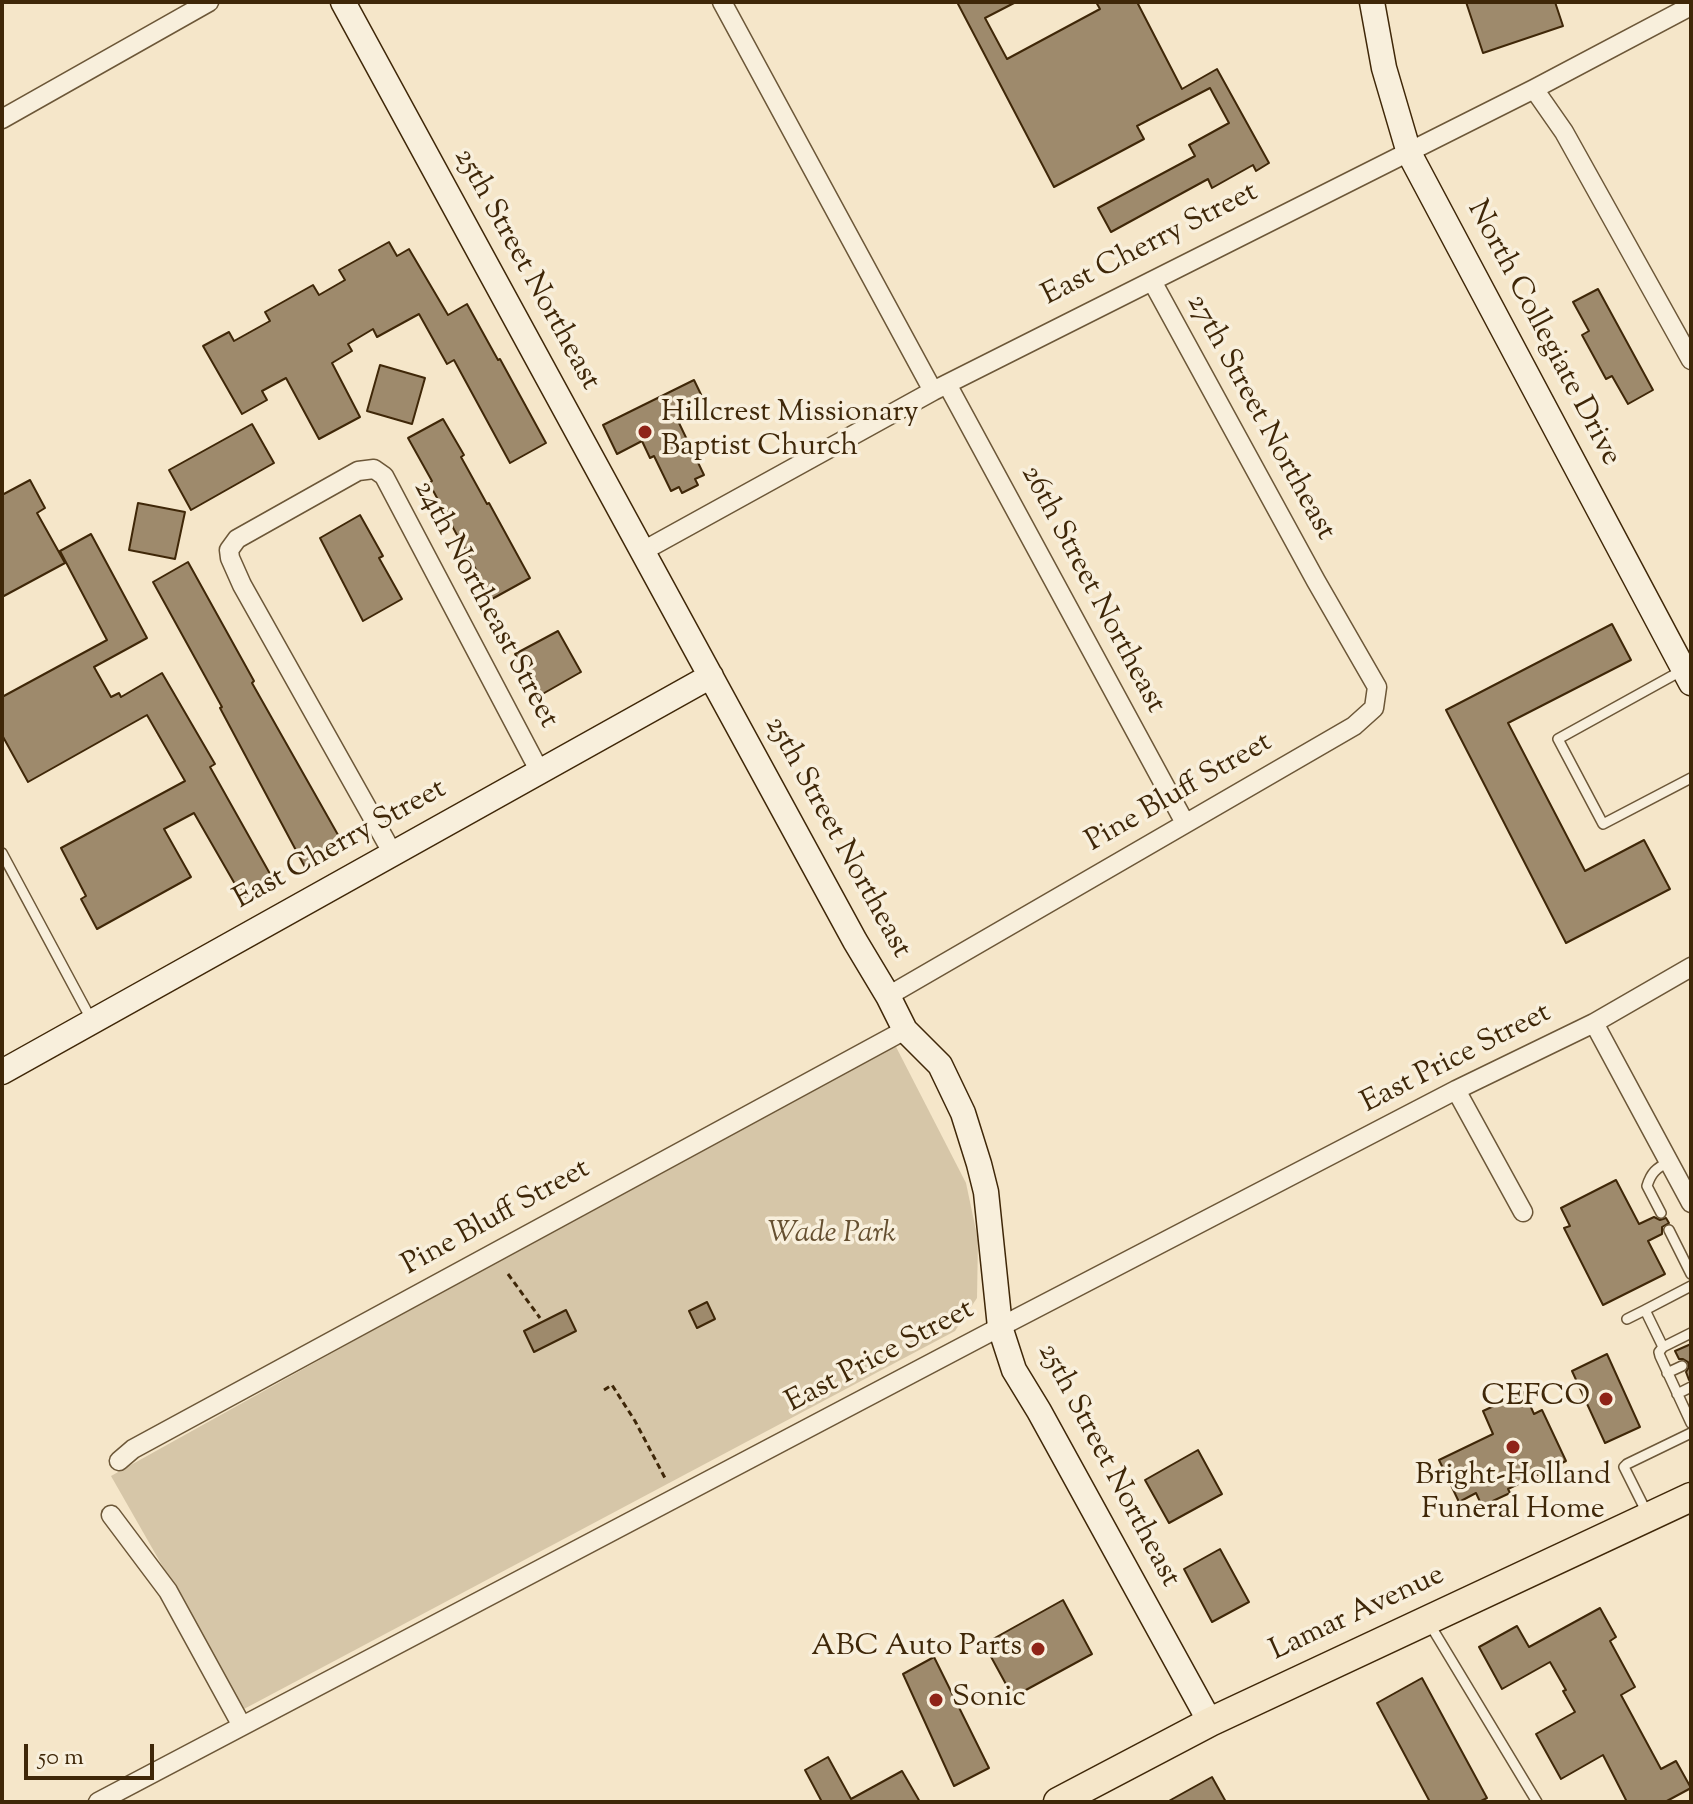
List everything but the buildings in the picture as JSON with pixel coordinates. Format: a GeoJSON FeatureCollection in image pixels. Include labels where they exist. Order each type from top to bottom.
{"type":"FeatureCollection","features":[{"type":"Feature","properties":{"kind":"main road","name":"Lamar Avenue"},"geometry":{"type":"LineString","coordinates":[[1058,1802],[1210,1722],[1691,1497]]}},
{"type":"Feature","properties":{"kind":"street"},"geometry":{"type":"LineString","coordinates":[[2,119],[209,2]]}},
{"type":"Feature","properties":{"kind":"street","name":"25th Street Northeast"},"geometry":{"type":"LineString","coordinates":[[343,2],[855,941],[905,1030],[940,1065],[963,1113],[986,1192],[1000,1327],[1014,1370],[1210,1722]]}},
{"type":"Feature","properties":{"kind":"street","name":"26th Street Northeast"},"geometry":{"type":"LineString","coordinates":[[722,2],[1185,823]]}},
{"type":"Feature","properties":{"kind":"street","name":"North Collegiate Drive"},"geometry":{"type":"LineString","coordinates":[[1372,2],[1384,68],[1409,153],[1687,676]]}},
{"type":"Feature","properties":{"kind":"street","name":"East Cherry Street"},"geometry":{"type":"LineString","coordinates":[[643,551],[940,388],[1409,153],[1691,6]]}},
{"type":"Feature","properties":{"kind":"street"},"geometry":{"type":"LineString","coordinates":[[1534,89],[1564,132],[1683,327],[1691,360]]}},
{"type":"Feature","properties":{"kind":"street","name":"27th Street Northeast"},"geometry":{"type":"LineString","coordinates":[[1152,281],[1316,581]]}},
{"type":"Feature","properties":{"kind":"street","name":"24th Northeast Street"},"geometry":{"type":"LineString","coordinates":[[393,854],[242,585],[229,550],[237,539],[358,471],[374,469],[384,476],[540,772]]}},
{"type":"Feature","properties":{"kind":"street","name":"Pine Bluff Street"},"geometry":{"type":"LineString","coordinates":[[888,996],[1354,726],[1374,708],[1377,687],[1316,581]]}},
{"type":"Feature","properties":{"kind":"street","name":"East Cherry Street"},"geometry":{"type":"LineString","coordinates":[[2,1072],[711,676]]}},
{"type":"Feature","properties":{"kind":"street","name":"East Price Street"},"geometry":{"type":"LineString","coordinates":[[98,1802],[1000,1327],[1456,1090],[1594,1023],[1691,967]]}},
{"type":"Feature","properties":{"kind":"street"},"geometry":{"type":"LineString","coordinates":[[1594,1023],[1691,1203]]}},
{"type":"Feature","properties":{"kind":"street","name":"Pine Bluff Street"},"geometry":{"type":"LineString","coordinates":[[119,1461],[133,1449],[905,1030]]}},
{"type":"Feature","properties":{"kind":"street"},"geometry":{"type":"LineString","coordinates":[[1456,1090],[1523,1212]]}},
{"type":"Feature","properties":{"kind":"street"},"geometry":{"type":"LineString","coordinates":[[111,1515],[168,1591],[242,1726]]}},
{"type":"Feature","properties":{"kind":"lane"},"geometry":{"type":"LineString","coordinates":[[1687,676],[1558,739],[1603,824],[1691,778]]}},
{"type":"Feature","properties":{"kind":"lane"},"geometry":{"type":"LineString","coordinates":[[2,853],[93,1022]]}},
{"type":"Feature","properties":{"kind":"lane"},"geometry":{"type":"LineString","coordinates":[[1661,1213],[1647,1186],[1650,1175],[1669,1162]]}},
{"type":"Feature","properties":{"kind":"lane"},"geometry":{"type":"LineString","coordinates":[[1669,1230],[1691,1274]]}},
{"type":"Feature","properties":{"kind":"lane"},"geometry":{"type":"LineString","coordinates":[[1627,1319],[1691,1286]]}},
{"type":"Feature","properties":{"kind":"lane"},"geometry":{"type":"LineString","coordinates":[[1645,1310],[1663,1347]]}},
{"type":"Feature","properties":{"kind":"lane"},"geometry":{"type":"LineString","coordinates":[[1691,1333],[1659,1352],[1691,1423]]}},
{"type":"Feature","properties":{"kind":"lane"},"geometry":{"type":"LineString","coordinates":[[1667,1373],[1682,1366]]}},
{"type":"Feature","properties":{"kind":"lane"},"geometry":{"type":"LineString","coordinates":[[1677,1394],[1691,1387]]}},
{"type":"Feature","properties":{"kind":"lane"},"geometry":{"type":"LineString","coordinates":[[1649,1516],[1624,1467],[1691,1433]]}},
{"type":"Feature","properties":{"kind":"lane"},"geometry":{"type":"LineString","coordinates":[[1427,1620],[1537,1802]]}},
{"type":"Feature","properties":{"kind":"path"},"geometry":{"type":"LineString","coordinates":[[508,1274],[540,1318]]}},
{"type":"Feature","properties":{"kind":"path"},"geometry":{"type":"LineString","coordinates":[[604,1390],[612,1385],[665,1478]]}},
{"type":"Feature","properties":{"kind":"green space","name":"Wade Park"},"geometry":{"type":"Polygon","coordinates":[[[893,1041],[966,1183],[978,1240],[977,1298],[955,1331],[244,1709],[111,1476],[893,1041]]]}},
{"type":"Feature","properties":{"kind":"place","name":"Hillcrest Missionary Baptist Church"},"geometry":{"type":"Point","coordinates":[645,432]}},
{"type":"Feature","properties":{"kind":"place","name":"CEFCO"},"geometry":{"type":"Point","coordinates":[1606,1399]}},
{"type":"Feature","properties":{"kind":"place","name":"Bright-Holland Funeral Home"},"geometry":{"type":"Point","coordinates":[1513,1447]}},
{"type":"Feature","properties":{"kind":"place","name":"ABC Auto Parts"},"geometry":{"type":"Point","coordinates":[1038,1649]}},
{"type":"Feature","properties":{"kind":"place","name":"Sonic"},"geometry":{"type":"Point","coordinates":[936,1700]}}]}
